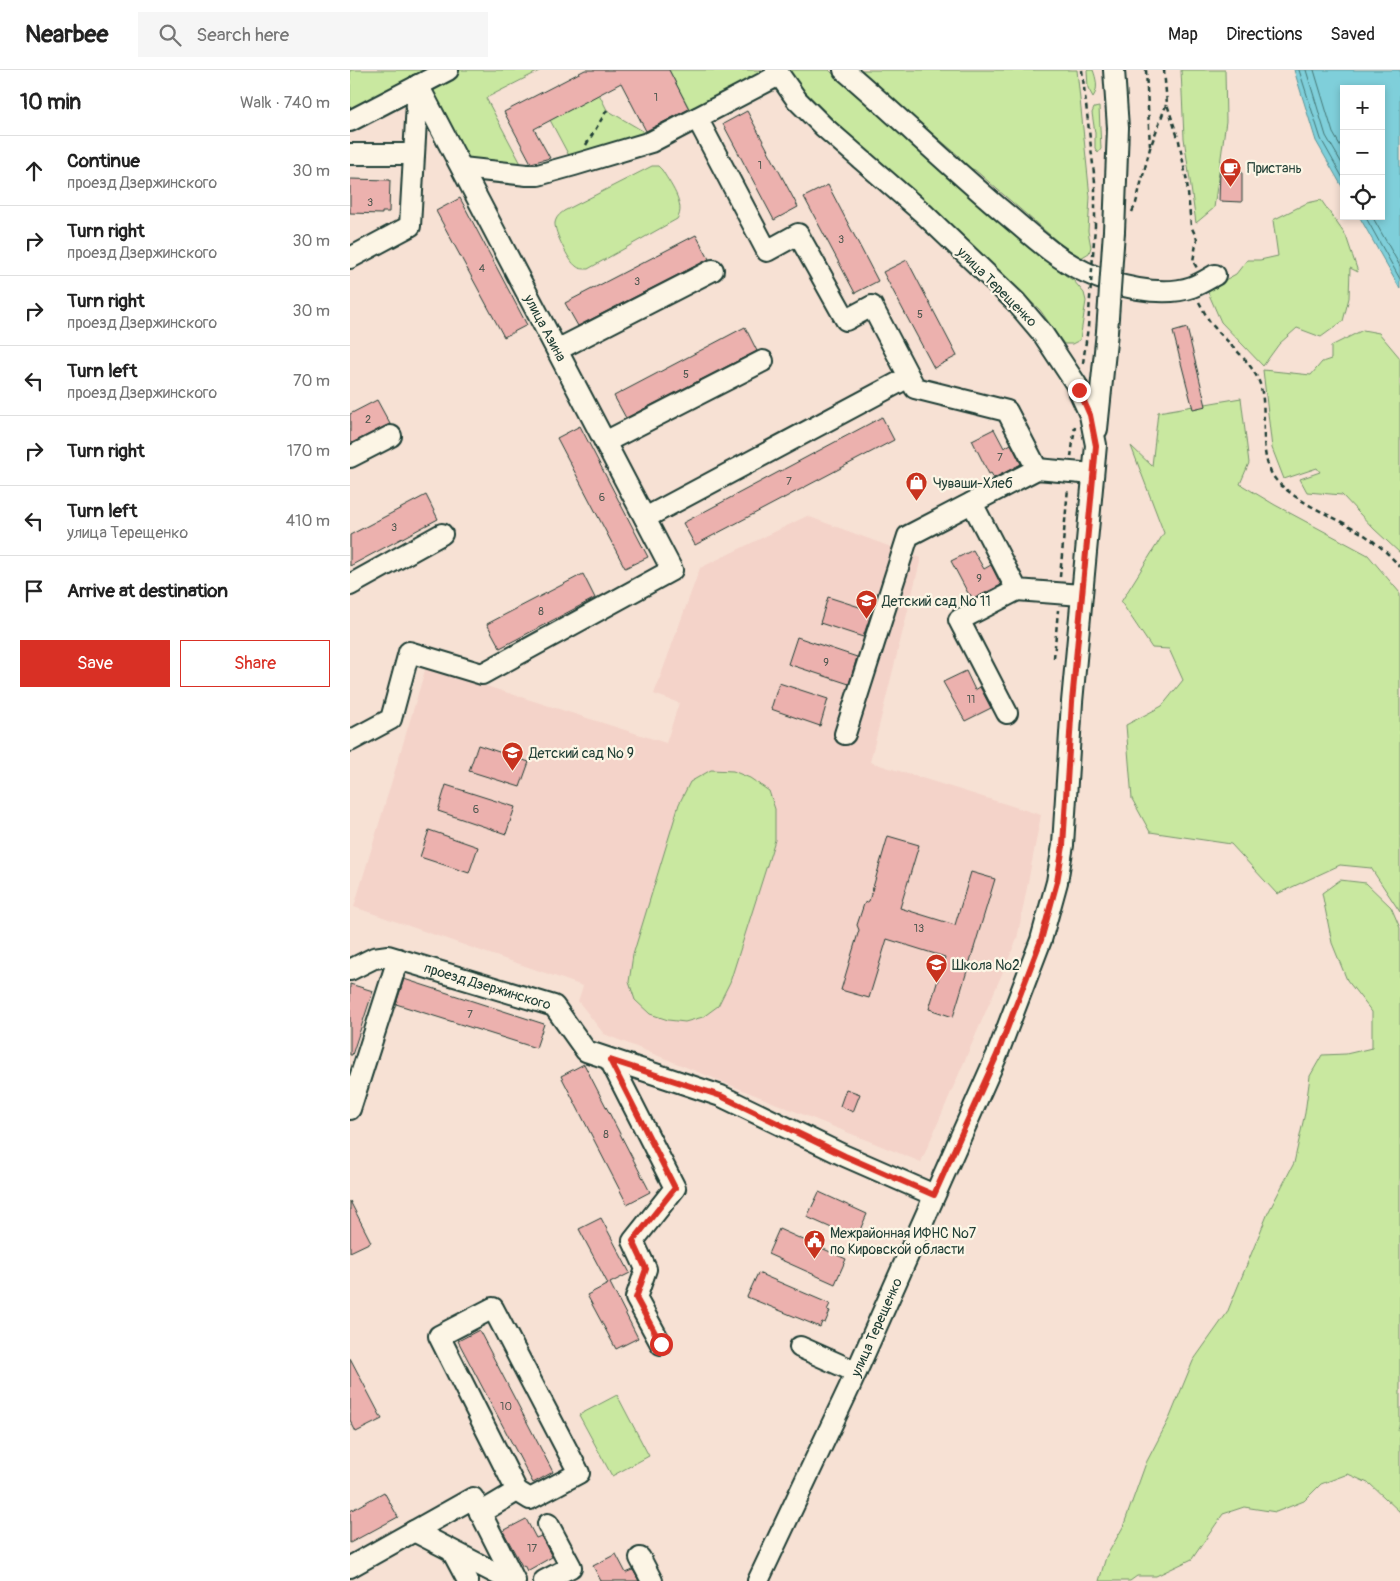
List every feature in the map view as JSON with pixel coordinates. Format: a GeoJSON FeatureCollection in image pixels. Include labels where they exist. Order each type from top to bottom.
{"type":"FeatureCollection","features":[{"type":"Feature","properties":{"kind":"street"},"geometry":{"type":"LineString","coordinates":[[350,121],[448,70]]}},
{"type":"Feature","properties":{"kind":"street"},"geometry":{"type":"LineString","coordinates":[[844,70],[877,98],[968,183],[1045,246],[1072,265],[1096,277],[1122,285],[1154,291],[1177,290],[1204,281]]}},
{"type":"Feature","properties":{"kind":"street"},"geometry":{"type":"LineString","coordinates":[[1096,446],[1114,231],[1118,128],[1114,70]]}},
{"type":"Feature","properties":{"kind":"street"},"geometry":{"type":"LineString","coordinates":[[462,168],[538,175],[651,142],[778,72]]}},
{"type":"Feature","properties":{"kind":"street","name":"улица Терещенко"},"geometry":{"type":"LineString","coordinates":[[758,1581],[856,1372],[997,1055],[1033,962],[1057,882],[1063,846],[1072,702],[1096,446],[1090,415],[1076,384],[1044,334],[1016,302],[923,213],[824,127],[797,100],[778,72]]}},
{"type":"Feature","properties":{"kind":"street"},"geometry":{"type":"LineString","coordinates":[[350,258],[410,226],[418,85]]}},
{"type":"Feature","properties":{"kind":"street","name":"улица Азина"},"geometry":{"type":"LineString","coordinates":[[350,741],[391,719],[409,652],[482,674],[672,570],[418,85]]}},
{"type":"Feature","properties":{"kind":"street"},"geometry":{"type":"LineString","coordinates":[[697,118],[767,251],[798,234],[846,320],[872,306],[915,388],[1007,411],[1037,469]]}},
{"type":"Feature","properties":{"kind":"street"},"geometry":{"type":"LineString","coordinates":[[350,154],[414,154]]}},
{"type":"Feature","properties":{"kind":"street"},"geometry":{"type":"LineString","coordinates":[[557,350],[714,270]]}},
{"type":"Feature","properties":{"kind":"street"},"geometry":{"type":"LineString","coordinates":[[605,442],[763,361]]}},
{"type":"Feature","properties":{"kind":"street"},"geometry":{"type":"LineString","coordinates":[[644,518],[909,377]]}},
{"type":"Feature","properties":{"kind":"street"},"geometry":{"type":"LineString","coordinates":[[350,457],[391,436]]}},
{"type":"Feature","properties":{"kind":"street"},"geometry":{"type":"LineString","coordinates":[[845,734],[908,536],[1037,469],[1093,474]]}},
{"type":"Feature","properties":{"kind":"street"},"geometry":{"type":"LineString","coordinates":[[972,503],[1017,590]]}},
{"type":"Feature","properties":{"kind":"street"},"geometry":{"type":"LineString","coordinates":[[350,585],[442,534]]}},
{"type":"Feature","properties":{"kind":"street"},"geometry":{"type":"LineString","coordinates":[[1007,713],[959,620],[1017,590],[1081,595]]}},
{"type":"Feature","properties":{"kind":"street","name":"проезд Дзержинского"},"geometry":{"type":"LineString","coordinates":[[350,970],[374,958],[388,956],[554,1006],[586,1051],[721,1096],[845,1156],[934,1195]]}},
{"type":"Feature","properties":{"kind":"street"},"geometry":{"type":"LineString","coordinates":[[350,1109],[398,959]]}},
{"type":"Feature","properties":{"kind":"street"},"geometry":{"type":"LineString","coordinates":[[610,1060],[675,1188],[633,1241],[646,1269],[636,1298],[661,1344]]}},
{"type":"Feature","properties":{"kind":"street"},"geometry":{"type":"LineString","coordinates":[[493,1308],[579,1473],[530,1499],[517,1491],[438,1336],[493,1308]]}},
{"type":"Feature","properties":{"kind":"street"},"geometry":{"type":"LineString","coordinates":[[800,1346],[856,1372]]}},
{"type":"Feature","properties":{"kind":"street"},"geometry":{"type":"LineString","coordinates":[[480,1513],[517,1491]]}},
{"type":"Feature","properties":{"kind":"street"},"geometry":{"type":"LineString","coordinates":[[350,1567],[473,1498],[513,1581]]}},
{"type":"Feature","properties":{"kind":"street"},"geometry":{"type":"LineString","coordinates":[[544,1581],[571,1567],[548,1524]]}},
{"type":"Feature","properties":{"kind":"street"},"geometry":{"type":"LineString","coordinates":[[414,1531],[513,1581]]}},
{"type":"Feature","properties":{"kind":"street"},"geometry":{"type":"LineString","coordinates":[[452,1551],[468,1581]]}},
{"type":"Feature","properties":{"kind":"street"},"geometry":{"type":"LineString","coordinates":[[640,1558],[652,1581]]}},
{"type":"Feature","properties":{"kind":"path"},"geometry":{"type":"LineString","coordinates":[[1082,70],[1095,182],[1095,226],[1088,327],[1083,363]]}},
{"type":"Feature","properties":{"kind":"path"},"geometry":{"type":"LineString","coordinates":[[1146,70],[1150,148]]}},
{"type":"Feature","properties":{"kind":"path"},"geometry":{"type":"LineString","coordinates":[[1164,70],[1167,104],[1179,141],[1187,182],[1191,226],[1197,239],[1193,261],[1204,281],[1208,319],[1237,351],[1259,382],[1263,400],[1268,466],[1278,482],[1299,498],[1366,536],[1387,553],[1400,567]]}},
{"type":"Feature","properties":{"kind":"path"},"geometry":{"type":"LineString","coordinates":[[1130,216],[1136,203],[1150,148],[1167,104]]}},
{"type":"Feature","properties":{"kind":"path"},"geometry":{"type":"LineString","coordinates":[[574,165],[607,110]]}},
{"type":"Feature","properties":{"kind":"path"},"geometry":{"type":"LineString","coordinates":[[1054,658],[1069,472],[1076,417]]}},
{"type":"Feature","properties":{"kind":"shaded area"},"geometry":{"type":"Polygon","coordinates":[[[807,516],[921,558],[870,762],[1041,815],[1017,939],[921,1162],[604,1034],[578,1001],[583,986],[354,907],[426,667],[666,743],[679,703],[654,694],[700,568],[807,516]]]}},
{"type":"Feature","properties":{"kind":"green space"},"geometry":{"type":"Polygon","coordinates":[[[350,70],[541,70],[486,98],[527,175],[462,168],[418,85],[350,121],[350,70]]]}},
{"type":"Feature","properties":{"kind":"green space"},"geometry":{"type":"Polygon","coordinates":[[[669,70],[764,70],[762,74],[691,112],[669,70]]]}},
{"type":"Feature","properties":{"kind":"green space"},"geometry":{"type":"Polygon","coordinates":[[[785,70],[829,70],[848,88],[852,87],[869,101],[869,107],[1058,266],[1084,293],[1086,301],[1080,340],[1072,344],[1064,344],[1040,310],[839,125],[785,70]]]}},
{"type":"Feature","properties":{"kind":"green space"},"geometry":{"type":"Polygon","coordinates":[[[859,70],[1077,70],[1090,197],[1088,231],[1091,247],[1089,253],[1079,259],[1073,255],[975,170],[964,166],[959,156],[898,104],[890,100],[885,92],[859,70]]]}},
{"type":"Feature","properties":{"kind":"green space"},"geometry":{"type":"Polygon","coordinates":[[[1087,70],[1093,70],[1096,80],[1096,91],[1093,97],[1088,88],[1087,70]]]}},
{"type":"Feature","properties":{"kind":"green space"},"geometry":{"type":"Polygon","coordinates":[[[1181,70],[1225,70],[1226,121],[1214,208],[1196,223],[1184,138],[1181,70]]]}},
{"type":"Feature","properties":{"kind":"green space"},"geometry":{"type":"Polygon","coordinates":[[[599,94],[607,110],[648,134],[574,165],[550,120],[599,94]]]}},
{"type":"Feature","properties":{"kind":"green space"},"geometry":{"type":"Polygon","coordinates":[[[1099,107],[1101,149],[1098,153],[1095,148],[1092,113],[1094,108],[1099,107]]]}},
{"type":"Feature","properties":{"kind":"green space"},"geometry":{"type":"Polygon","coordinates":[[[652,166],[658,166],[662,170],[676,194],[680,207],[677,219],[588,269],[577,267],[566,253],[559,239],[555,227],[557,217],[564,211],[652,166]]]}},
{"type":"Feature","properties":{"kind":"green space"},"geometry":{"type":"Polygon","coordinates":[[[1321,200],[1346,236],[1358,272],[1350,268],[1349,298],[1343,321],[1321,337],[1297,328],[1279,344],[1263,366],[1221,322],[1207,290],[1236,274],[1247,260],[1260,260],[1278,256],[1273,220],[1307,203],[1321,200]]]}},
{"type":"Feature","properties":{"kind":"green space"},"geometry":{"type":"Polygon","coordinates":[[[1363,330],[1379,333],[1400,358],[1400,553],[1342,495],[1307,492],[1300,479],[1320,472],[1317,468],[1284,479],[1272,448],[1263,370],[1311,375],[1322,362],[1331,359],[1331,346],[1363,330]]]}},
{"type":"Feature","properties":{"kind":"green space"},"geometry":{"type":"Polygon","coordinates":[[[1241,398],[1249,463],[1240,484],[1368,555],[1400,593],[1400,912],[1371,868],[1340,865],[1277,894],[1231,844],[1150,832],[1132,799],[1126,725],[1162,706],[1183,680],[1169,649],[1152,648],[1121,602],[1164,533],[1131,446],[1152,466],[1158,412],[1241,398]]]}},
{"type":"Feature","properties":{"kind":"green space"},"geometry":{"type":"Polygon","coordinates":[[[711,770],[733,771],[750,778],[769,791],[775,809],[775,840],[730,982],[718,1006],[703,1017],[685,1022],[668,1020],[650,1014],[635,1000],[629,982],[633,955],[679,804],[690,782],[711,770]]]}},
{"type":"Feature","properties":{"kind":"green space"},"geometry":{"type":"Polygon","coordinates":[[[1340,880],[1366,883],[1391,907],[1400,928],[1400,1421],[1398,1430],[1400,1432],[1400,1512],[1370,1484],[1348,1474],[1321,1484],[1304,1501],[1276,1512],[1244,1507],[1223,1514],[1192,1559],[1156,1576],[1137,1576],[1130,1581],[1099,1581],[1106,1557],[1123,1527],[1146,1463],[1170,1417],[1193,1361],[1227,1313],[1268,1213],[1294,1163],[1305,1113],[1310,1076],[1322,1055],[1346,1054],[1372,1048],[1372,1012],[1347,980],[1332,943],[1322,893],[1340,880]]]}},
{"type":"Feature","properties":{"kind":"green space"},"geometry":{"type":"Polygon","coordinates":[[[617,1395],[649,1456],[612,1476],[579,1415],[617,1395]]]}},
{"type":"Feature","properties":{"kind":"water"},"geometry":{"type":"Polygon","coordinates":[[[1294,70],[1400,70],[1400,289],[1361,220],[1385,220],[1385,85],[1340,85],[1340,183],[1316,141],[1294,70]]]}},
{"type":"Feature","properties":{"kind":"building"},"geometry":{"type":"Polygon","coordinates":[[[585,70],[669,70],[689,109],[646,131],[621,83],[534,129],[550,158],[531,163],[504,112],[585,70]]]}},
{"type":"Feature","properties":{"kind":"building"},"geometry":{"type":"Polygon","coordinates":[[[747,111],[798,207],[774,220],[723,124],[747,111]]]}},
{"type":"Feature","properties":{"kind":"building","name":"Пристань"},"geometry":{"type":"Polygon","coordinates":[[[1220,171],[1242,172],[1242,202],[1219,201],[1220,171]]]}},
{"type":"Feature","properties":{"kind":"building"},"geometry":{"type":"Polygon","coordinates":[[[350,179],[390,180],[389,212],[382,212],[382,214],[350,213],[350,179]]]}},
{"type":"Feature","properties":{"kind":"building"},"geometry":{"type":"Polygon","coordinates":[[[828,185],[878,281],[855,293],[804,197],[828,185]]]}},
{"type":"Feature","properties":{"kind":"building"},"geometry":{"type":"Polygon","coordinates":[[[460,198],[527,325],[504,337],[436,211],[460,198]]]}},
{"type":"Feature","properties":{"kind":"building"},"geometry":{"type":"Polygon","coordinates":[[[696,235],[709,259],[578,326],[565,303],[696,235]]]}},
{"type":"Feature","properties":{"kind":"building"},"geometry":{"type":"Polygon","coordinates":[[[907,260],[957,356],[934,368],[883,272],[907,260]]]}},
{"type":"Feature","properties":{"kind":"building"},"geometry":{"type":"Polygon","coordinates":[[[745,327],[757,351],[626,418],[614,396],[745,327]]]}},
{"type":"Feature","properties":{"kind":"building"},"geometry":{"type":"Polygon","coordinates":[[[1187,328],[1206,406],[1193,409],[1173,332],[1187,328]]]}},
{"type":"Feature","properties":{"kind":"building"},"geometry":{"type":"Polygon","coordinates":[[[377,400],[390,424],[350,444],[350,414],[377,400]]]}},
{"type":"Feature","properties":{"kind":"building"},"geometry":{"type":"Polygon","coordinates":[[[882,417],[894,440],[695,545],[683,523],[882,417]]]}},
{"type":"Feature","properties":{"kind":"building"},"geometry":{"type":"Polygon","coordinates":[[[580,426],[648,557],[625,568],[557,438],[580,426]]]}},
{"type":"Feature","properties":{"kind":"building"},"geometry":{"type":"Polygon","coordinates":[[[994,429],[1004,448],[1011,444],[1021,464],[994,478],[991,473],[989,474],[972,440],[994,429]]]}},
{"type":"Feature","properties":{"kind":"building"},"geometry":{"type":"Polygon","coordinates":[[[426,495],[438,519],[350,566],[350,535],[426,495]]]}},
{"type":"Feature","properties":{"kind":"building"},"geometry":{"type":"Polygon","coordinates":[[[973,550],[984,569],[991,565],[1001,585],[973,599],[951,561],[973,550]]]}},
{"type":"Feature","properties":{"kind":"building"},"geometry":{"type":"Polygon","coordinates":[[[583,574],[595,598],[500,648],[487,624],[583,574]]]}},
{"type":"Feature","properties":{"kind":"building"},"geometry":{"type":"Polygon","coordinates":[[[828,597],[872,611],[863,637],[820,623],[828,597]]]}},
{"type":"Feature","properties":{"kind":"building"},"geometry":{"type":"Polygon","coordinates":[[[797,637],[857,657],[849,684],[788,664],[797,637]]]}},
{"type":"Feature","properties":{"kind":"building"},"geometry":{"type":"Polygon","coordinates":[[[966,671],[975,690],[980,687],[991,708],[965,721],[943,682],[966,671]]]}},
{"type":"Feature","properties":{"kind":"building"},"geometry":{"type":"Polygon","coordinates":[[[779,683],[828,699],[820,726],[771,709],[779,683]]]}},
{"type":"Feature","properties":{"kind":"building"},"geometry":{"type":"Polygon","coordinates":[[[478,745],[529,762],[520,787],[469,771],[478,745]]]}},
{"type":"Feature","properties":{"kind":"building"},"geometry":{"type":"Polygon","coordinates":[[[446,785],[515,807],[506,834],[438,811],[446,785]]]}},
{"type":"Feature","properties":{"kind":"building"},"geometry":{"type":"Polygon","coordinates":[[[429,830],[478,847],[469,873],[420,857],[429,830]]]}},
{"type":"Feature","properties":{"kind":"building"},"geometry":{"type":"Polygon","coordinates":[[[888,836],[919,845],[900,908],[955,925],[971,872],[995,879],[953,1017],[929,1009],[945,957],[887,939],[869,998],[841,990],[859,930],[857,925],[864,904],[869,901],[888,836]]]}},
{"type":"Feature","properties":{"kind":"building"},"geometry":{"type":"Polygon","coordinates":[[[404,979],[544,1024],[536,1048],[396,1004],[404,979]]]}},
{"type":"Feature","properties":{"kind":"building"},"geometry":{"type":"Polygon","coordinates":[[[350,984],[373,991],[352,1055],[350,1055],[350,984]]]}},
{"type":"Feature","properties":{"kind":"building"},"geometry":{"type":"Polygon","coordinates":[[[584,1064],[650,1192],[627,1204],[561,1076],[584,1064]]]}},
{"type":"Feature","properties":{"kind":"building"},"geometry":{"type":"Polygon","coordinates":[[[846,1089],[860,1094],[853,1112],[840,1106],[846,1089]]]}},
{"type":"Feature","properties":{"kind":"building"},"geometry":{"type":"Polygon","coordinates":[[[819,1192],[867,1214],[856,1239],[807,1217],[819,1192]]]}},
{"type":"Feature","properties":{"kind":"building"},"geometry":{"type":"Polygon","coordinates":[[[350,1201],[371,1242],[350,1252],[350,1201]]]}},
{"type":"Feature","properties":{"kind":"building"},"geometry":{"type":"Polygon","coordinates":[[[601,1218],[630,1273],[610,1283],[638,1338],[616,1349],[587,1295],[608,1284],[579,1229],[601,1218]]]}},
{"type":"Feature","properties":{"kind":"building"},"geometry":{"type":"Polygon","coordinates":[[[779,1229],[846,1259],[835,1284],[768,1254],[779,1229]]]}},
{"type":"Feature","properties":{"kind":"building"},"geometry":{"type":"Polygon","coordinates":[[[758,1273],[830,1304],[827,1310],[830,1311],[825,1323],[822,1322],[820,1327],[747,1297],[758,1273]]]}},
{"type":"Feature","properties":{"kind":"building"},"geometry":{"type":"Polygon","coordinates":[[[479,1330],[553,1472],[533,1483],[458,1341],[479,1330]]]}},
{"type":"Feature","properties":{"kind":"building"},"geometry":{"type":"Polygon","coordinates":[[[350,1358],[382,1419],[356,1432],[350,1420],[350,1358]]]}},
{"type":"Feature","properties":{"kind":"building"},"geometry":{"type":"Polygon","coordinates":[[[384,1492],[398,1517],[350,1543],[350,1511],[384,1492]]]}},
{"type":"Feature","properties":{"kind":"building"},"geometry":{"type":"Polygon","coordinates":[[[526,1519],[536,1538],[541,1536],[552,1557],[527,1571],[524,1565],[522,1566],[503,1531],[526,1519]]]}},
{"type":"Feature","properties":{"kind":"building"},"geometry":{"type":"Polygon","coordinates":[[[616,1554],[626,1573],[633,1570],[639,1581],[601,1581],[593,1566],[616,1554]]]}},
{"type":"Feature","properties":{"kind":"place","name":"Пристань"},"geometry":{"type":"Point","coordinates":[1231,187]}},
{"type":"Feature","properties":{"kind":"place","name":"Чуваши-Хлеб"},"geometry":{"type":"Point","coordinates":[917,502]}},
{"type":"Feature","properties":{"kind":"place","name":"Детский сад № 11"},"geometry":{"type":"Point","coordinates":[866,620]}},
{"type":"Feature","properties":{"kind":"place","name":"Детский сад № 9"},"geometry":{"type":"Point","coordinates":[513,772]}},
{"type":"Feature","properties":{"kind":"place","name":"Школа №2"},"geometry":{"type":"Point","coordinates":[936,984]}},
{"type":"Feature","properties":{"kind":"place","name":"Межрайонная ИФНС №7 по Кировской области"},"geometry":{"type":"Point","coordinates":[814,1260]}},
{"type":"Feature","properties":{"kind":"route"},"geometry":{"type":"LineString","coordinates":[[661,1344],[636,1298],[646,1269],[633,1241],[675,1188],[610,1060],[721,1096],[845,1156],[934,1195],[997,1055],[1041,940],[1057,882],[1063,846],[1072,702],[1096,446],[1090,415],[1079,390]]}}]}
